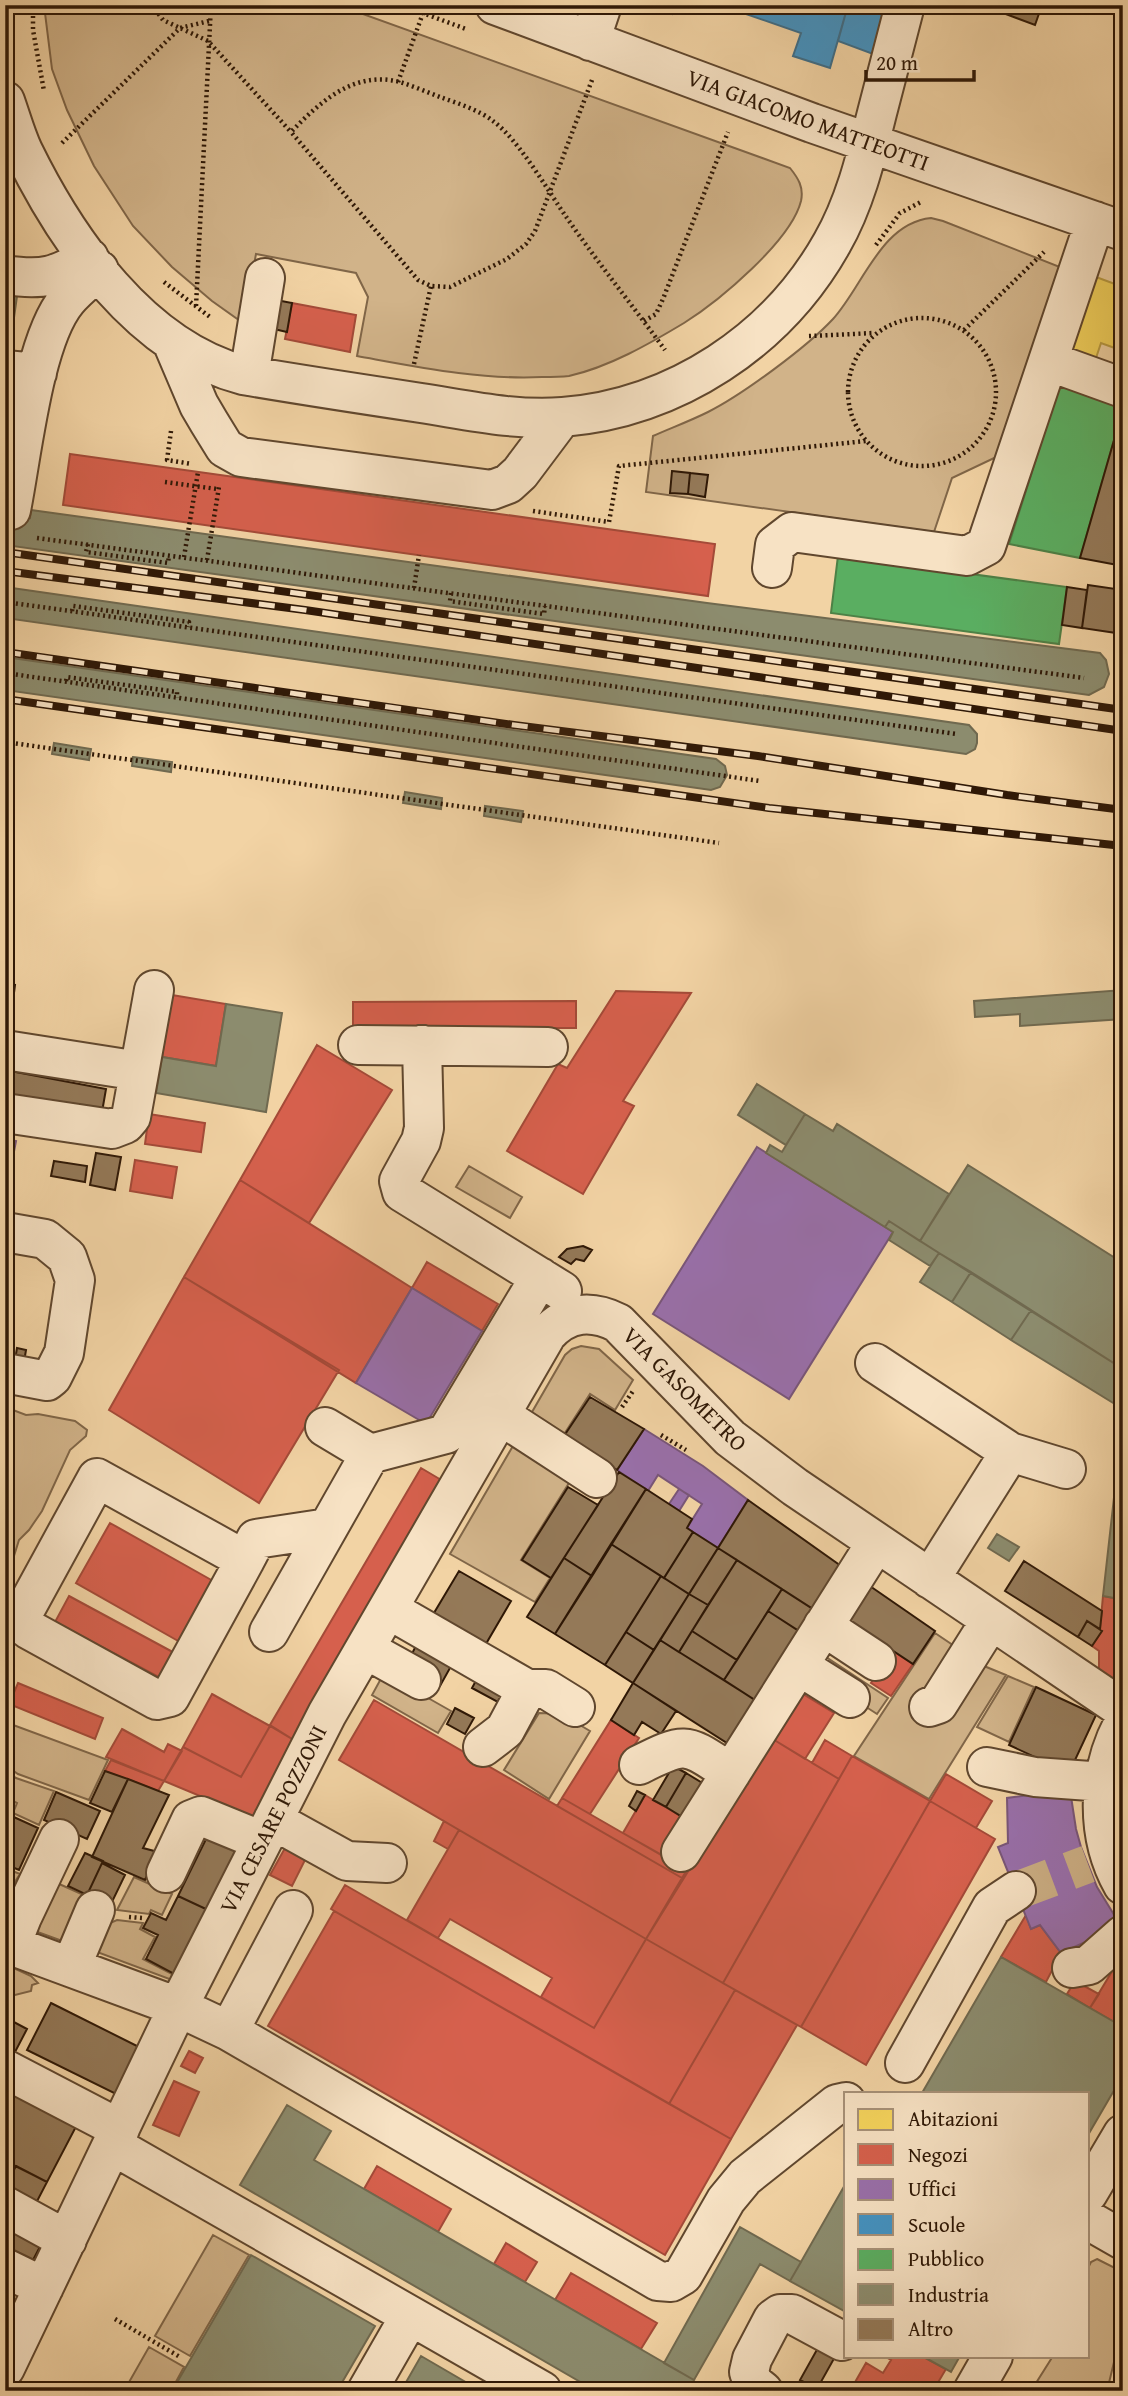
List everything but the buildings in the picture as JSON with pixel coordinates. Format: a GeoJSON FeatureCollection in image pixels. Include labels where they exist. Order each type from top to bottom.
{"type":"FeatureCollection","features":[{"type":"Feature","properties":{"kind":"street","name":"VIA GIACOMO MATTEOTTI"},"geometry":{"type":"LineString","coordinates":[[495,5],[592,58],[869,143],[1109,226]]}},
{"type":"Feature","properties":{"kind":"street"},"geometry":{"type":"LineString","coordinates":[[592,58],[602,5]]}},
{"type":"Feature","properties":{"kind":"street"},"geometry":{"type":"LineString","coordinates":[[5,101],[22,149],[58,215],[94,264],[130,306],[173,344],[206,362],[251,360],[502,415],[562,417],[618,408],[656,396],[692,380],[758,335],[787,307],[812,276],[833,242],[849,206],[869,143],[905,5]]}},
{"type":"Feature","properties":{"kind":"street"},"geometry":{"type":"LineString","coordinates":[[772,568],[775,545],[792,532],[967,556],[986,546],[1048,361],[1109,226]]}},
{"type":"Feature","properties":{"kind":"street"},"geometry":{"type":"LineString","coordinates":[[5,275],[27,278],[57,275],[94,264]]}},
{"type":"Feature","properties":{"kind":"street"},"geometry":{"type":"LineString","coordinates":[[23,524],[21,372],[65,302],[94,264]]}},
{"type":"Feature","properties":{"kind":"street"},"geometry":{"type":"LineString","coordinates":[[251,360],[265,278]]}},
{"type":"Feature","properties":{"kind":"street"},"geometry":{"type":"LineString","coordinates":[[173,344],[209,422],[225,448],[241,457],[492,490],[508,484],[562,417]]}},
{"type":"Feature","properties":{"kind":"street"},"geometry":{"type":"LineString","coordinates":[[1048,361],[1123,388]]}},
{"type":"Feature","properties":{"kind":"street"},"geometry":{"type":"LineString","coordinates":[[5,1113],[112,1129],[125,1124],[131,1117],[154,990]]}},
{"type":"Feature","properties":{"kind":"street"},"geometry":{"type":"LineString","coordinates":[[358,1045],[548,1047]]}},
{"type":"Feature","properties":{"kind":"street"},"geometry":{"type":"LineString","coordinates":[[422,1045],[424,1128],[421,1141],[400,1181],[402,1192],[559,1288],[588,1314]]}},
{"type":"Feature","properties":{"kind":"street"},"geometry":{"type":"LineString","coordinates":[[5,1050],[139,1070]]}},
{"type":"Feature","properties":{"kind":"street"},"geometry":{"type":"LineString","coordinates":[[5,1233],[45,1239],[67,1257],[75,1280],[64,1353],[52,1377],[47,1381],[5,1373]]}},
{"type":"Feature","properties":{"kind":"street"},"geometry":{"type":"LineString","coordinates":[[269,1632],[370,1454],[446,1434],[540,1277]]}},
{"type":"Feature","properties":{"kind":"street","name":"VIA CESARE POZZONI"},"geometry":{"type":"LineString","coordinates":[[5,2368],[178,2007],[327,1714],[547,1334],[564,1320],[588,1314]]}},
{"type":"Feature","properties":{"kind":"street","name":"VIA GASOMETRO"},"geometry":{"type":"LineString","coordinates":[[588,1314],[618,1323],[730,1438],[794,1487],[1123,1709]]}},
{"type":"Feature","properties":{"kind":"street"},"geometry":{"type":"LineString","coordinates":[[875,1363],[1010,1451],[1066,1469]]}},
{"type":"Feature","properties":{"kind":"street"},"geometry":{"type":"LineString","coordinates":[[500,1415],[597,1478]]}},
{"type":"Feature","properties":{"kind":"street"},"geometry":{"type":"LineString","coordinates":[[325,1427],[370,1454]]}},
{"type":"Feature","properties":{"kind":"street"},"geometry":{"type":"LineString","coordinates":[[930,1578],[1010,1451]]}},
{"type":"Feature","properties":{"kind":"street"},"geometry":{"type":"LineString","coordinates":[[13,1632],[97,1478],[245,1560]]}},
{"type":"Feature","properties":{"kind":"street"},"geometry":{"type":"LineString","coordinates":[[13,1632],[28,1629],[157,1700],[170,1698],[256,1539],[328,1528]]}},
{"type":"Feature","properties":{"kind":"street"},"geometry":{"type":"LineString","coordinates":[[681,1852],[877,1543]]}},
{"type":"Feature","properties":{"kind":"street"},"geometry":{"type":"LineString","coordinates":[[388,1609],[527,1689],[546,1689],[575,1707]]}},
{"type":"Feature","properties":{"kind":"street"},"geometry":{"type":"LineString","coordinates":[[929,1707],[938,1704],[991,1619]]}},
{"type":"Feature","properties":{"kind":"street"},"geometry":{"type":"LineString","coordinates":[[823,1626],[876,1661]]}},
{"type":"Feature","properties":{"kind":"street"},"geometry":{"type":"LineString","coordinates":[[365,1649],[421,1680]]}},
{"type":"Feature","properties":{"kind":"street"},"geometry":{"type":"LineString","coordinates":[[799,1666],[850,1699]]}},
{"type":"Feature","properties":{"kind":"street"},"geometry":{"type":"LineString","coordinates":[[483,1747],[505,1730],[527,1689]]}},
{"type":"Feature","properties":{"kind":"street"},"geometry":{"type":"LineString","coordinates":[[1107,1868],[1104,1782],[1109,1757],[1123,1724]]}},
{"type":"Feature","properties":{"kind":"street"},"geometry":{"type":"LineString","coordinates":[[639,1765],[673,1748],[695,1750],[730,1773]]}},
{"type":"Feature","properties":{"kind":"street"},"geometry":{"type":"LineString","coordinates":[[987,1767],[1035,1777],[1104,1782]]}},
{"type":"Feature","properties":{"kind":"street"},"geometry":{"type":"LineString","coordinates":[[166,1873],[191,1820],[201,1816],[267,1830],[347,1861],[387,1863]]}},
{"type":"Feature","properties":{"kind":"street"},"geometry":{"type":"LineString","coordinates":[[59,1839],[8,1944],[178,2007],[229,2031],[658,2281],[671,2282],[682,2275],[726,2200],[744,2177],[837,2104],[844,2102]]}},
{"type":"Feature","properties":{"kind":"street"},"geometry":{"type":"LineString","coordinates":[[905,2063],[992,1907],[1016,1891]]}},
{"type":"Feature","properties":{"kind":"street"},"geometry":{"type":"LineString","coordinates":[[71,1967],[95,1910]]}},
{"type":"Feature","properties":{"kind":"street"},"geometry":{"type":"LineString","coordinates":[[229,2031],[293,1910]]}},
{"type":"Feature","properties":{"kind":"street"},"geometry":{"type":"LineString","coordinates":[[1072,1968],[1089,1965],[1123,1935]]}},
{"type":"Feature","properties":{"kind":"street"},"geometry":{"type":"LineString","coordinates":[[5,2069],[119,2131],[410,2316],[542,2391]]}},
{"type":"Feature","properties":{"kind":"street"},"geometry":{"type":"LineString","coordinates":[[1090,2190],[1123,2134]]}},
{"type":"Feature","properties":{"kind":"street"},"geometry":{"type":"LineString","coordinates":[[5,2206],[67,2240]]}},
{"type":"Feature","properties":{"kind":"street"},"geometry":{"type":"LineString","coordinates":[[1090,2221],[1123,2240]]}},
{"type":"Feature","properties":{"kind":"street"},"geometry":{"type":"LineString","coordinates":[[5,2268],[44,2287]]}},
{"type":"Feature","properties":{"kind":"street"},"geometry":{"type":"LineString","coordinates":[[763,2391],[754,2383],[749,2372],[752,2359],[773,2319],[780,2314],[792,2314],[842,2341]]}},
{"type":"Feature","properties":{"kind":"street"},"geometry":{"type":"LineString","coordinates":[[367,2391],[410,2316]]}},
{"type":"Feature","properties":{"kind":"street"},"geometry":{"type":"LineString","coordinates":[[972,2391],[992,2358]]}},
{"type":"Feature","properties":{"kind":"path"},"geometry":{"type":"LineString","coordinates":[[33,5],[33,30],[45,95]]}},
{"type":"Feature","properties":{"kind":"path"},"geometry":{"type":"LineString","coordinates":[[152,5],[163,20],[208,41],[418,280],[431,286],[450,287],[508,259],[526,244],[535,231],[549,192],[592,58]]}},
{"type":"Feature","properties":{"kind":"path"},"geometry":{"type":"LineString","coordinates":[[196,306],[211,5]]}},
{"type":"Feature","properties":{"kind":"path"},"geometry":{"type":"LineString","coordinates":[[398,82],[423,13]]}},
{"type":"Feature","properties":{"kind":"path"},"geometry":{"type":"LineString","coordinates":[[62,143],[180,28],[209,21]]}},
{"type":"Feature","properties":{"kind":"path"},"geometry":{"type":"LineString","coordinates":[[290,132],[317,105],[343,88],[367,80],[398,82],[493,120],[512,141],[668,354]]}},
{"type":"Feature","properties":{"kind":"path"},"geometry":{"type":"LineString","coordinates":[[644,321],[656,314],[730,126]]}},
{"type":"Feature","properties":{"kind":"path"},"geometry":{"type":"LineString","coordinates":[[59,134],[68,155]]}},
{"type":"Feature","properties":{"kind":"path"},"geometry":{"type":"LineString","coordinates":[[964,330],[1053,244]]}},
{"type":"Feature","properties":{"kind":"path"},"geometry":{"type":"LineString","coordinates":[[154,274],[244,341],[251,360]]}},
{"type":"Feature","properties":{"kind":"path"},"geometry":{"type":"LineString","coordinates":[[412,372],[431,286]]}},
{"type":"Feature","properties":{"kind":"path"},"geometry":{"type":"LineString","coordinates":[[909,318],[947,322],[964,330],[981,347],[992,368],[996,391],[992,417],[979,439],[960,456],[936,465],[911,466],[887,458],[866,442],[853,422],[847,398],[849,374],[859,352],[875,333],[909,318]]}},
{"type":"Feature","properties":{"kind":"path"},"geometry":{"type":"LineString","coordinates":[[797,337],[875,333]]}},
{"type":"Feature","properties":{"kind":"path"},"geometry":{"type":"LineString","coordinates":[[609,522],[619,466],[866,442]]}},
{"type":"Feature","properties":{"kind":"path"},"geometry":{"type":"LineString","coordinates":[[184,557],[199,465]]}},
{"type":"Feature","properties":{"kind":"path"},"geometry":{"type":"LineString","coordinates":[[165,482],[218,489],[207,560]]}},
{"type":"Feature","properties":{"kind":"path"},"geometry":{"type":"LineString","coordinates":[[23,524],[88,544],[1084,678]]}},
{"type":"Feature","properties":{"kind":"path"},"geometry":{"type":"LineString","coordinates":[[414,588],[419,555]]}},
{"type":"Feature","properties":{"kind":"path"},"geometry":{"type":"LineString","coordinates":[[5,602],[957,734]]}},
{"type":"Feature","properties":{"kind":"path"},"geometry":{"type":"LineString","coordinates":[[5,673],[760,780]]}},
{"type":"Feature","properties":{"kind":"path"},"geometry":{"type":"LineString","coordinates":[[5,741],[719,843]]}},
{"type":"Feature","properties":{"kind":"path"},"geometry":{"type":"LineString","coordinates":[[661,1435],[685,1449]]}},
{"type":"Feature","properties":{"kind":"path"},"geometry":{"type":"LineString","coordinates":[[115,2319],[180,2357]]}},
{"type":"Feature","properties":{"kind":"shaded area"},"geometry":{"type":"Polygon","coordinates":[[[44,5],[338,5],[790,168],[800,183],[801,201],[795,217],[769,251],[716,300],[657,339],[599,367],[566,376],[496,377],[357,356],[368,297],[356,273],[256,254],[243,323],[172,267],[133,226],[94,166],[67,110],[52,69],[44,5]]]}},
{"type":"Feature","properties":{"kind":"shaded area"},"geometry":{"type":"Polygon","coordinates":[[[931,218],[1070,271],[1009,451],[952,478],[934,532],[646,492],[653,436],[722,404],[791,356],[833,319],[886,243],[914,222],[931,218]]]}},
{"type":"Feature","properties":{"kind":"shaded area"},"geometry":{"type":"Polygon","coordinates":[[[469,1166],[522,1197],[510,1218],[456,1187],[469,1166]]]}},
{"type":"Feature","properties":{"kind":"shaded area"},"geometry":{"type":"Polygon","coordinates":[[[581,1346],[599,1349],[633,1380],[615,1410],[590,1394],[561,1439],[528,1419],[565,1355],[581,1346]]]}},
{"type":"Feature","properties":{"kind":"shaded area"},"geometry":{"type":"Polygon","coordinates":[[[5,1407],[26,1415],[38,1414],[75,1421],[87,1430],[86,1436],[70,1450],[42,1511],[19,1540],[5,1573],[5,1407]]]}},
{"type":"Feature","properties":{"kind":"shaded area"},"geometry":{"type":"Polygon","coordinates":[[[517,1439],[560,1466],[569,1483],[521,1560],[550,1578],[535,1602],[450,1554],[517,1439]]]}},
{"type":"Feature","properties":{"kind":"shaded area"},"geometry":{"type":"Polygon","coordinates":[[[935,1633],[984,1666],[1006,1675],[929,1799],[854,1756],[935,1633]]]}},
{"type":"Feature","properties":{"kind":"shaded area"},"geometry":{"type":"Polygon","coordinates":[[[823,1655],[888,1698],[877,1714],[812,1672],[823,1655]]]}},
{"type":"Feature","properties":{"kind":"shaded area"},"geometry":{"type":"Polygon","coordinates":[[[384,1673],[451,1711],[438,1733],[372,1695],[384,1673]]]}},
{"type":"Feature","properties":{"kind":"shaded area"},"geometry":{"type":"Polygon","coordinates":[[[1008,1676],[1034,1687],[1009,1742],[977,1727],[1008,1676]]]}},
{"type":"Feature","properties":{"kind":"shaded area"},"geometry":{"type":"Polygon","coordinates":[[[539,1713],[561,1714],[590,1731],[549,1799],[504,1770],[539,1713]]]}},
{"type":"Feature","properties":{"kind":"shaded area"},"geometry":{"type":"Polygon","coordinates":[[[5,1722],[108,1760],[89,1800],[18,1774],[5,1765],[5,1722]]]}},
{"type":"Feature","properties":{"kind":"shaded area"},"geometry":{"type":"Polygon","coordinates":[[[5,1770],[16,1778],[54,1791],[39,1825],[13,1813],[17,1803],[5,1797],[5,1770]]]}},
{"type":"Feature","properties":{"kind":"shaded area"},"geometry":{"type":"Polygon","coordinates":[[[5,1868],[20,1874],[5,1897],[5,1868]]]}},
{"type":"Feature","properties":{"kind":"shaded area"},"geometry":{"type":"Polygon","coordinates":[[[134,1877],[172,1894],[162,1915],[151,1910],[149,1914],[117,1910],[134,1877]]]}},
{"type":"Feature","properties":{"kind":"shaded area"},"geometry":{"type":"Polygon","coordinates":[[[57,1883],[86,1896],[65,1942],[32,1930],[57,1883]]]}},
{"type":"Feature","properties":{"kind":"shaded area"},"geometry":{"type":"Polygon","coordinates":[[[117,1920],[143,1923],[140,1929],[155,1937],[143,1959],[174,1975],[172,1980],[97,1952],[110,1923],[117,1920]]]}},
{"type":"Feature","properties":{"kind":"shaded area"},"geometry":{"type":"Polygon","coordinates":[[[5,1964],[31,1976],[38,1983],[32,1985],[31,1991],[15,1995],[5,1991],[5,1964]]]}},
{"type":"Feature","properties":{"kind":"shaded area"},"geometry":{"type":"Polygon","coordinates":[[[213,2235],[249,2255],[190,2356],[155,2336],[213,2235]]]}},
{"type":"Feature","properties":{"kind":"shaded area"},"geometry":{"type":"Polygon","coordinates":[[[1097,2259],[1123,2272],[1123,2325],[1107,2391],[1031,2391],[1052,2358],[1090,2358],[1091,2262],[1097,2259]]]}},
{"type":"Feature","properties":{"kind":"shaded area"},"geometry":{"type":"Polygon","coordinates":[[[149,2347],[184,2367],[171,2391],[124,2391],[149,2347]]]}},
{"type":"Feature","properties":{"kind":"tunnel"},"geometry":{"type":"LineString","coordinates":[[1016,1891],[1088,1864]]}},
{"type":"Feature","properties":{"kind":"railway"},"geometry":{"type":"LineString","coordinates":[[5,552],[1123,710]]}},
{"type":"Feature","properties":{"kind":"railway"},"geometry":{"type":"LineString","coordinates":[[5,571],[305,610],[1123,731]]}},
{"type":"Feature","properties":{"kind":"railway"},"geometry":{"type":"LineString","coordinates":[[5,652],[514,725],[758,756],[1007,795],[1123,810]]}},
{"type":"Feature","properties":{"kind":"railway"},"geometry":{"type":"LineString","coordinates":[[5,699],[769,808],[1123,846]]}}]}
